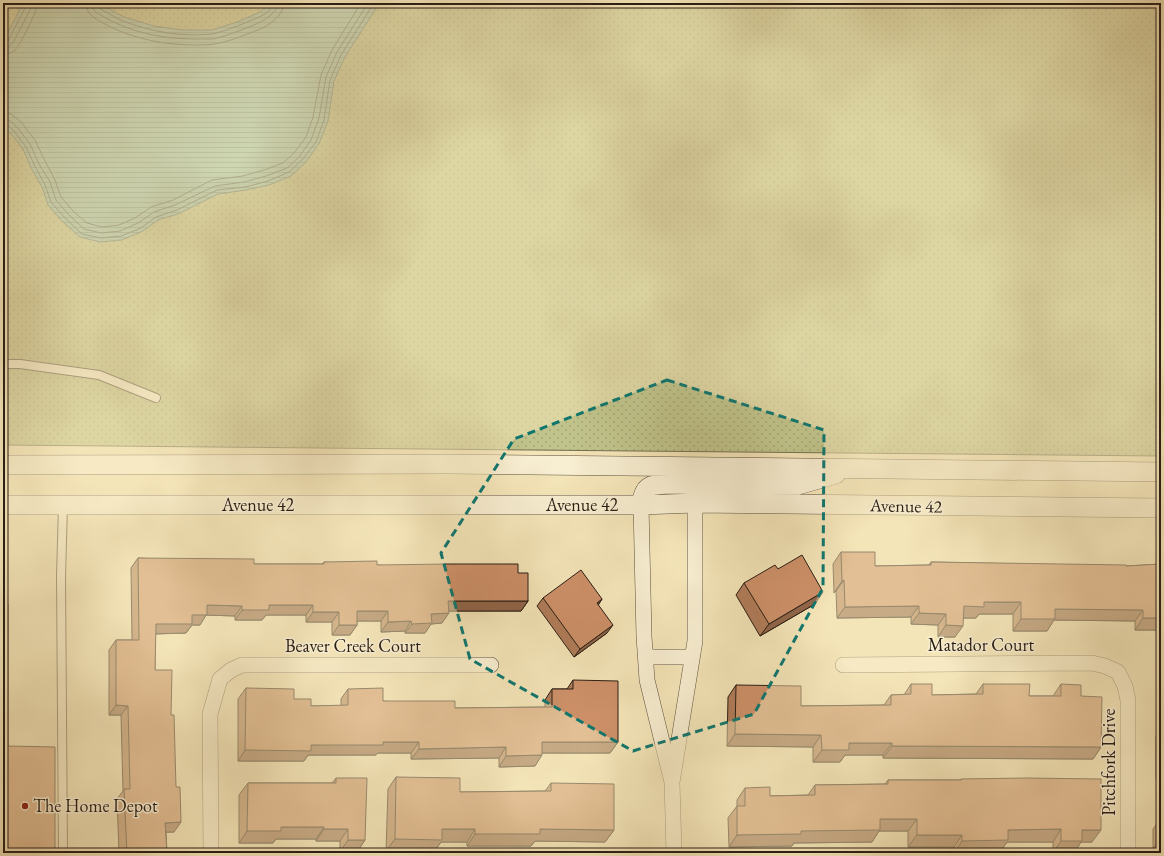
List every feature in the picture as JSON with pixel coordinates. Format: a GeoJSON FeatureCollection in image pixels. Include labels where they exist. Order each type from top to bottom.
{"type":"FeatureCollection","features":[{"type":"Feature","properties":{"kind":"street","name":"Avenue 42"},"geometry":{"type":"LineString","coordinates":[[3,465],[449,464],[1161,472]]}},
{"type":"Feature","properties":{"kind":"street"},"geometry":{"type":"LineString","coordinates":[[672,782],[647,680],[641,505],[642,495],[651,485],[798,485],[857,468]]}},
{"type":"Feature","properties":{"kind":"street","name":"Avenue 42"},"geometry":{"type":"LineString","coordinates":[[3,506],[641,505],[695,503],[1161,508]]}},
{"type":"Feature","properties":{"kind":"street"},"geometry":{"type":"LineString","coordinates":[[674,853],[672,782],[695,641],[695,503]]}},
{"type":"Feature","properties":{"kind":"street"},"geometry":{"type":"LineString","coordinates":[[646,657],[692,657]]}},
{"type":"Feature","properties":{"kind":"street","name":"Matador Court"},"geometry":{"type":"LineString","coordinates":[[843,665],[1092,664],[1105,666],[1118,672]]}},
{"type":"Feature","properties":{"kind":"street","name":"Beaver Creek Court"},"geometry":{"type":"LineString","coordinates":[[211,853],[210,714],[220,679],[231,670],[242,665],[491,665]]}},
{"type":"Feature","properties":{"kind":"street","name":"Pitchfork Drive"},"geometry":{"type":"LineString","coordinates":[[1118,672],[1125,686],[1128,700],[1128,853]]}},
{"type":"Feature","properties":{"kind":"lane"},"geometry":{"type":"LineString","coordinates":[[3,364],[20,364],[99,375],[156,398]]}},
{"type":"Feature","properties":{"kind":"lane"},"geometry":{"type":"LineString","coordinates":[[63,505],[61,585],[63,853]]}},
{"type":"Feature","properties":{"kind":"highlighted area"},"geometry":{"type":"Polygon","coordinates":[[[667,380],[824,430],[823,588],[754,714],[633,751],[470,659],[441,553],[514,439],[667,380]]]}},
{"type":"Feature","properties":{"kind":"shaded area"},"geometry":{"type":"Polygon","coordinates":[[[3,3],[1161,3],[1161,456],[3,445],[3,3]]]}},
{"type":"Feature","properties":{"kind":"water"},"geometry":{"type":"Polygon","coordinates":[[[23,3],[98,3],[124,17],[154,26],[182,30],[212,30],[237,22],[260,12],[270,3],[378,3],[377,7],[345,57],[334,81],[328,121],[319,144],[305,163],[291,176],[269,185],[218,194],[178,214],[158,220],[143,231],[122,240],[100,242],[80,237],[62,221],[48,205],[42,187],[31,168],[23,149],[11,134],[3,127],[3,42],[23,3]]]}},
{"type":"Feature","properties":{"kind":"building"},"geometry":{"type":"Polygon","coordinates":[[[841,552],[875,552],[875,566],[931,565],[931,562],[1126,566],[1161,564],[1161,618],[1143,618],[1143,610],[1055,609],[1055,619],[1021,619],[1021,602],[984,602],[984,607],[964,606],[963,626],[946,625],[946,614],[919,613],[919,606],[845,607],[841,552]]]}},
{"type":"Feature","properties":{"kind":"building"},"geometry":{"type":"Polygon","coordinates":[[[802,555],[823,592],[769,624],[744,583],[775,565],[778,569],[802,555]]]}},
{"type":"Feature","properties":{"kind":"building"},"geometry":{"type":"Polygon","coordinates":[[[138,558],[254,559],[254,564],[324,564],[324,562],[377,561],[377,565],[518,564],[518,573],[528,573],[528,601],[448,601],[449,613],[431,614],[432,623],[412,624],[411,621],[388,622],[388,611],[357,611],[357,625],[339,625],[339,612],[313,612],[313,605],[269,605],[269,610],[242,610],[242,606],[207,605],[207,615],[192,615],[192,624],[156,624],[155,670],[172,670],[171,715],[174,715],[176,787],[180,787],[181,822],[165,823],[167,853],[127,853],[124,789],[130,789],[128,706],[116,705],[116,640],[139,640],[138,558]]]}},
{"type":"Feature","properties":{"kind":"building"},"geometry":{"type":"Polygon","coordinates":[[[581,570],[602,599],[597,603],[613,625],[580,649],[543,598],[581,570]]]}},
{"type":"Feature","properties":{"kind":"building","name":"The Home Depot"},"geometry":{"type":"Polygon","coordinates":[[[3,604],[8,604],[8,746],[55,747],[55,853],[3,853],[3,604]]]}},
{"type":"Feature","properties":{"kind":"building"},"geometry":{"type":"Polygon","coordinates":[[[573,680],[618,681],[618,742],[542,742],[542,755],[506,756],[506,747],[419,749],[419,742],[383,742],[383,745],[311,745],[311,751],[245,750],[246,688],[294,689],[294,699],[311,699],[311,706],[348,705],[348,689],[383,688],[383,701],[455,701],[455,708],[552,707],[552,689],[573,689],[573,680]]]}},
{"type":"Feature","properties":{"kind":"building"},"geometry":{"type":"Polygon","coordinates":[[[911,684],[932,684],[932,695],[983,694],[983,684],[1030,684],[1029,696],[1061,696],[1061,684],[1081,685],[1081,696],[1102,697],[1101,747],[892,746],[892,743],[849,743],[849,750],[822,750],[821,735],[735,734],[736,685],[801,686],[801,706],[891,705],[891,695],[911,694],[911,684]]]}},
{"type":"Feature","properties":{"kind":"building"},"geometry":{"type":"Polygon","coordinates":[[[396,777],[460,778],[460,792],[551,791],[551,783],[614,784],[614,830],[540,829],[540,834],[475,834],[475,829],[442,829],[442,840],[395,839],[396,777]]]}},
{"type":"Feature","properties":{"kind":"building"},"geometry":{"type":"Polygon","coordinates":[[[336,778],[367,778],[365,840],[348,840],[348,829],[324,829],[324,827],[281,827],[281,831],[247,831],[248,783],[336,783],[336,778]]]}},
{"type":"Feature","properties":{"kind":"building"},"geometry":{"type":"Polygon","coordinates":[[[1026,778],[1101,779],[1101,830],[1082,830],[1082,841],[1061,841],[1061,829],[1008,830],[1008,840],[962,841],[962,835],[917,835],[917,819],[880,819],[880,830],[801,831],[801,834],[737,835],[737,806],[745,806],[745,788],[770,787],[770,796],[815,795],[815,785],[888,784],[888,780],[1026,778]]]}},
{"type":"Feature","properties":{"kind":"place","name":"The Home Depot"},"geometry":{"type":"Point","coordinates":[25,806]}}]}
